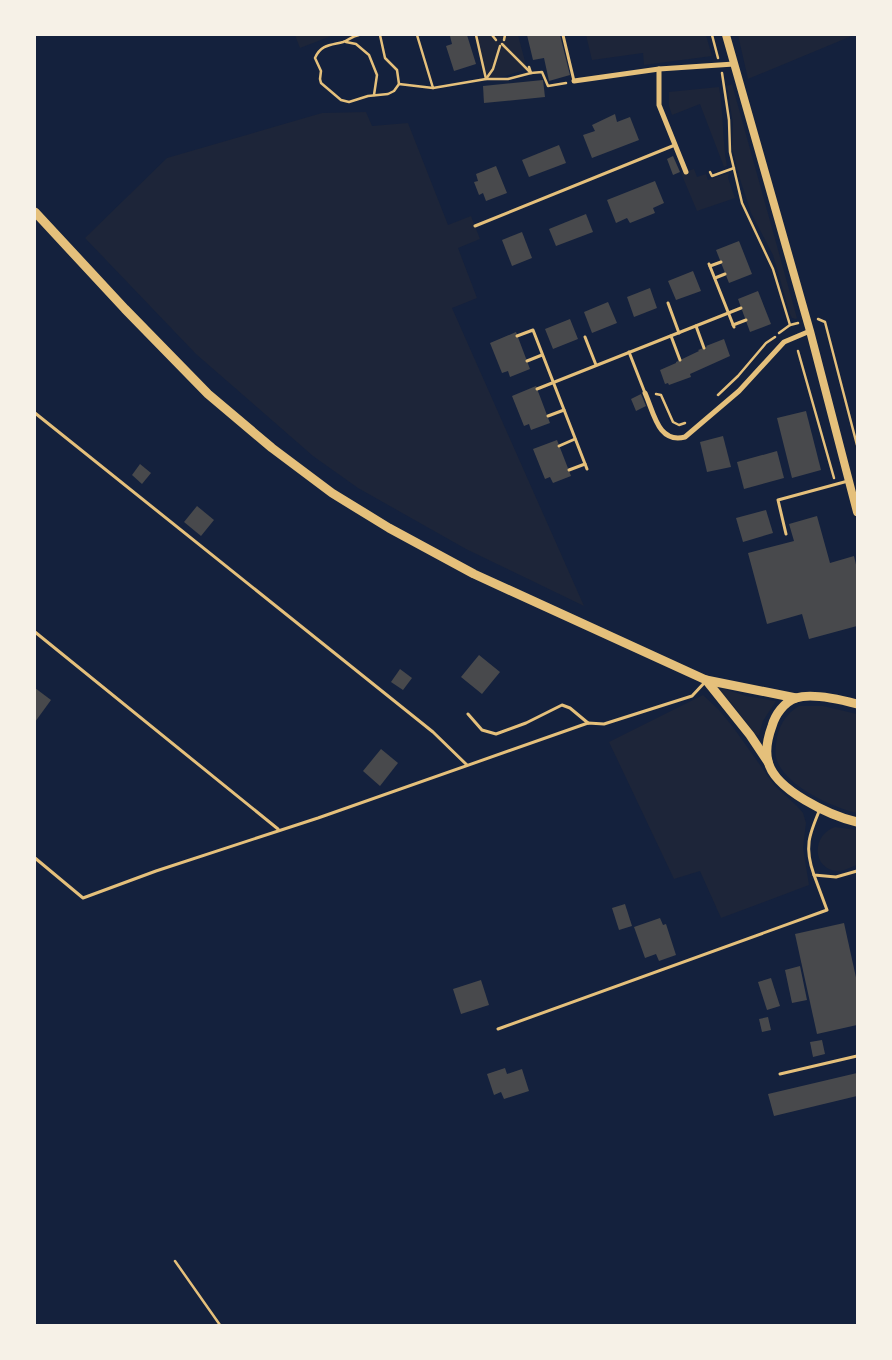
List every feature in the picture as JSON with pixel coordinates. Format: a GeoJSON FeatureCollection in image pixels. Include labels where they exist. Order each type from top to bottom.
{"type":"FeatureCollection","features":[{"type":"Feature","properties":{"kind":"main road"},"geometry":{"type":"LineString","coordinates":[[35,212],[208,394],[287,460],[332,493],[389,528],[474,574],[706,680],[796,698],[813,697],[853,703]]}},
{"type":"Feature","properties":{"kind":"main road"},"geometry":{"type":"LineString","coordinates":[[706,680],[750,735],[775,773],[792,791],[820,809],[843,819],[857,822]]}},
{"type":"Feature","properties":{"kind":"main road"},"geometry":{"type":"LineString","coordinates":[[768,762],[767,746],[773,722],[786,704],[796,698]]}},
{"type":"Feature","properties":{"kind":"street"},"geometry":{"type":"LineString","coordinates":[[726,35],[810,331],[857,512]]}},
{"type":"Feature","properties":{"kind":"street"},"geometry":{"type":"LineString","coordinates":[[574,81],[659,69],[734,64]]}},
{"type":"Feature","properties":{"kind":"street"},"geometry":{"type":"LineString","coordinates":[[659,69],[659,105],[686,172]]}},
{"type":"Feature","properties":{"kind":"street"},"geometry":{"type":"LineString","coordinates":[[646,396],[663,433],[669,438],[685,437],[739,391],[784,342],[810,331]]}},
{"type":"Feature","properties":{"kind":"street"},"geometry":{"type":"LineString","coordinates":[[853,703],[857,696]]}},
{"type":"Feature","properties":{"kind":"lane"},"geometry":{"type":"LineString","coordinates":[[563,35],[574,81]]}},
{"type":"Feature","properties":{"kind":"lane"},"geometry":{"type":"LineString","coordinates":[[475,226],[675,145]]}},
{"type":"Feature","properties":{"kind":"lane"},"geometry":{"type":"LineString","coordinates":[[720,262],[709,265],[733,326],[746,320]]}},
{"type":"Feature","properties":{"kind":"lane"},"geometry":{"type":"LineString","coordinates":[[715,278],[726,274]]}},
{"type":"Feature","properties":{"kind":"lane"},"geometry":{"type":"LineString","coordinates":[[668,303],[679,333]]}},
{"type":"Feature","properties":{"kind":"lane"},"geometry":{"type":"LineString","coordinates":[[537,389],[741,308]]}},
{"type":"Feature","properties":{"kind":"lane"},"geometry":{"type":"LineString","coordinates":[[696,326],[704,348]]}},
{"type":"Feature","properties":{"kind":"lane"},"geometry":{"type":"LineString","coordinates":[[517,336],[533,330],[587,469]]}},
{"type":"Feature","properties":{"kind":"lane"},"geometry":{"type":"LineString","coordinates":[[671,336],[680,360]]}},
{"type":"Feature","properties":{"kind":"lane"},"geometry":{"type":"LineString","coordinates":[[585,337],[596,366]]}},
{"type":"Feature","properties":{"kind":"lane"},"geometry":{"type":"LineString","coordinates":[[629,352],[646,396]]}},
{"type":"Feature","properties":{"kind":"lane"},"geometry":{"type":"LineString","coordinates":[[527,361],[542,355]]}},
{"type":"Feature","properties":{"kind":"lane"},"geometry":{"type":"LineString","coordinates":[[548,416],[564,410]]}},
{"type":"Feature","properties":{"kind":"lane"},"geometry":{"type":"LineString","coordinates":[[35,412],[433,732],[467,765]]}},
{"type":"Feature","properties":{"kind":"lane"},"geometry":{"type":"LineString","coordinates":[[559,446],[575,439]]}},
{"type":"Feature","properties":{"kind":"lane"},"geometry":{"type":"LineString","coordinates":[[568,470],[585,464]]}},
{"type":"Feature","properties":{"kind":"lane"},"geometry":{"type":"LineString","coordinates":[[786,534],[778,500],[849,481]]}},
{"type":"Feature","properties":{"kind":"lane"},"geometry":{"type":"LineString","coordinates":[[35,632],[278,830]]}},
{"type":"Feature","properties":{"kind":"lane"},"geometry":{"type":"LineString","coordinates":[[35,858],[84,898],[156,871],[318,818],[588,723],[604,724],[692,696],[706,680]]}},
{"type":"Feature","properties":{"kind":"lane"},"geometry":{"type":"LineString","coordinates":[[468,714],[482,730],[496,734],[526,723],[562,705],[570,708],[588,723]]}},
{"type":"Feature","properties":{"kind":"lane"},"geometry":{"type":"LineString","coordinates":[[498,1029],[827,910],[808,859],[810,834],[820,809]]}},
{"type":"Feature","properties":{"kind":"lane"},"geometry":{"type":"LineString","coordinates":[[814,875],[836,877],[857,871]]}},
{"type":"Feature","properties":{"kind":"lane"},"geometry":{"type":"LineString","coordinates":[[780,1074],[857,1056]]}},
{"type":"Feature","properties":{"kind":"path"},"geometry":{"type":"LineString","coordinates":[[344,42],[354,35],[358,35]]}},
{"type":"Feature","properties":{"kind":"path"},"geometry":{"type":"LineString","coordinates":[[374,96],[377,75],[369,55],[356,44],[344,42],[331,43],[317,53],[316,62],[321,71],[321,83],[342,101],[349,102],[388,94],[394,91],[398,84],[396,68],[383,55],[380,35]]}},
{"type":"Feature","properties":{"kind":"path"},"geometry":{"type":"LineString","coordinates":[[417,35],[433,88]]}},
{"type":"Feature","properties":{"kind":"path"},"geometry":{"type":"LineString","coordinates":[[476,35],[486,79]]}},
{"type":"Feature","properties":{"kind":"path"},"geometry":{"type":"LineString","coordinates":[[492,35],[496,40]]}},
{"type":"Feature","properties":{"kind":"path"},"geometry":{"type":"LineString","coordinates":[[486,79],[493,69],[505,35]]}},
{"type":"Feature","properties":{"kind":"path"},"geometry":{"type":"LineString","coordinates":[[712,35],[720,65]]}},
{"type":"Feature","properties":{"kind":"path"},"geometry":{"type":"LineString","coordinates":[[502,44],[530,73]]}},
{"type":"Feature","properties":{"kind":"path"},"geometry":{"type":"LineString","coordinates":[[529,67],[530,73]]}},
{"type":"Feature","properties":{"kind":"path"},"geometry":{"type":"LineString","coordinates":[[398,84],[433,88],[542,72],[548,86],[574,81]]}},
{"type":"Feature","properties":{"kind":"path"},"geometry":{"type":"LineString","coordinates":[[710,172],[712,176],[734,168]]}},
{"type":"Feature","properties":{"kind":"path"},"geometry":{"type":"LineString","coordinates":[[712,401],[738,376],[766,344],[790,325]]}},
{"type":"Feature","properties":{"kind":"path"},"geometry":{"type":"LineString","coordinates":[[798,351],[836,484]]}},
{"type":"Feature","properties":{"kind":"path"},"geometry":{"type":"LineString","coordinates":[[646,396],[661,395],[670,418],[676,424],[683,424],[692,420]]}},
{"type":"Feature","properties":{"kind":"path"},"geometry":{"type":"LineString","coordinates":[[175,1261],[220,1325]]}},
{"type":"Feature","properties":{"kind":"shaded area"},"geometry":{"type":"Polygon","coordinates":[[[295,35],[299,36],[334,35],[300,48],[295,35]]]}},
{"type":"Feature","properties":{"kind":"shaded area"},"geometry":{"type":"Polygon","coordinates":[[[476,35],[518,35],[527,69],[505,76],[486,79],[476,35]]]}},
{"type":"Feature","properties":{"kind":"shaded area"},"geometry":{"type":"Polygon","coordinates":[[[586,35],[706,35],[712,56],[644,65],[643,53],[592,60],[586,35]]]}},
{"type":"Feature","properties":{"kind":"shaded area"},"geometry":{"type":"Polygon","coordinates":[[[738,35],[854,35],[748,79],[738,35]]]}},
{"type":"Feature","properties":{"kind":"shaded area"},"geometry":{"type":"Polygon","coordinates":[[[732,84],[796,319],[792,318],[790,314],[773,255],[751,213],[740,179],[732,148],[733,124],[727,86],[732,84]]]}},
{"type":"Feature","properties":{"kind":"shaded area"},"geometry":{"type":"Polygon","coordinates":[[[719,87],[727,166],[724,167],[700,104],[672,115],[669,106],[669,92],[719,87]]]}},
{"type":"Feature","properties":{"kind":"shaded area"},"geometry":{"type":"Polygon","coordinates":[[[366,112],[372,126],[408,123],[448,225],[471,216],[480,239],[458,248],[477,298],[452,308],[584,606],[466,549],[358,488],[313,456],[196,354],[85,238],[167,158],[322,113],[366,112]]]}},
{"type":"Feature","properties":{"kind":"shaded area"},"geometry":{"type":"Polygon","coordinates":[[[694,169],[697,177],[706,174],[708,180],[729,173],[728,178],[735,198],[697,211],[681,173],[694,169]]]}},
{"type":"Feature","properties":{"kind":"shaded area"},"geometry":{"type":"Polygon","coordinates":[[[722,688],[746,696],[776,701],[763,721],[759,735],[756,735],[721,693],[722,688]]]}},
{"type":"Feature","properties":{"kind":"shaded area"},"geometry":{"type":"Polygon","coordinates":[[[703,695],[733,727],[775,786],[803,813],[806,823],[803,848],[809,885],[721,918],[700,871],[674,879],[609,742],[703,695]]]}},
{"type":"Feature","properties":{"kind":"shaded area"},"geometry":{"type":"Polygon","coordinates":[[[799,706],[823,706],[857,714],[857,813],[823,801],[800,787],[790,779],[777,761],[776,746],[780,728],[788,715],[799,706]]]}},
{"type":"Feature","properties":{"kind":"shaded area"},"geometry":{"type":"Polygon","coordinates":[[[835,827],[857,830],[857,865],[840,871],[829,869],[823,865],[819,859],[818,852],[822,837],[827,831],[835,827]]]}},
{"type":"Feature","properties":{"kind":"building"},"geometry":{"type":"Polygon","coordinates":[[[467,35],[476,64],[454,71],[446,46],[452,44],[450,36],[467,35]]]}},
{"type":"Feature","properties":{"kind":"building"},"geometry":{"type":"Polygon","coordinates":[[[527,35],[560,35],[570,75],[549,81],[544,58],[533,60],[527,35]]]}},
{"type":"Feature","properties":{"kind":"building"},"geometry":{"type":"Polygon","coordinates":[[[543,80],[545,97],[484,103],[483,86],[543,80]]]}},
{"type":"Feature","properties":{"kind":"building"},"geometry":{"type":"Polygon","coordinates":[[[615,114],[617,122],[630,117],[639,140],[592,158],[583,135],[595,131],[592,125],[615,114]]]}},
{"type":"Feature","properties":{"kind":"building"},"geometry":{"type":"Polygon","coordinates":[[[559,145],[566,163],[529,177],[522,160],[559,145]]]}},
{"type":"Feature","properties":{"kind":"building"},"geometry":{"type":"Polygon","coordinates":[[[673,156],[680,172],[673,175],[667,159],[673,156]]]}},
{"type":"Feature","properties":{"kind":"building"},"geometry":{"type":"Polygon","coordinates":[[[496,166],[507,193],[486,201],[483,193],[479,195],[474,182],[478,181],[476,174],[496,166]]]}},
{"type":"Feature","properties":{"kind":"building"},"geometry":{"type":"Polygon","coordinates":[[[655,181],[664,203],[653,208],[655,213],[630,223],[627,218],[616,223],[607,200],[655,181]]]}},
{"type":"Feature","properties":{"kind":"building"},"geometry":{"type":"Polygon","coordinates":[[[586,214],[593,232],[556,246],[549,229],[586,214]]]}},
{"type":"Feature","properties":{"kind":"building"},"geometry":{"type":"Polygon","coordinates":[[[522,232],[532,258],[512,266],[502,240],[522,232]]]}},
{"type":"Feature","properties":{"kind":"building"},"geometry":{"type":"Polygon","coordinates":[[[739,241],[752,274],[729,283],[716,250],[739,241]]]}},
{"type":"Feature","properties":{"kind":"building"},"geometry":{"type":"Polygon","coordinates":[[[693,271],[701,291],[676,300],[668,281],[693,271]]]}},
{"type":"Feature","properties":{"kind":"building"},"geometry":{"type":"Polygon","coordinates":[[[650,288],[657,308],[634,317],[627,297],[650,288]]]}},
{"type":"Feature","properties":{"kind":"building"},"geometry":{"type":"Polygon","coordinates":[[[758,291],[771,324],[750,332],[738,299],[758,291]]]}},
{"type":"Feature","properties":{"kind":"building"},"geometry":{"type":"Polygon","coordinates":[[[608,302],[617,323],[592,333],[584,312],[608,302]]]}},
{"type":"Feature","properties":{"kind":"building"},"geometry":{"type":"Polygon","coordinates":[[[570,319],[578,339],[553,349],[545,329],[570,319]]]}},
{"type":"Feature","properties":{"kind":"building"},"geometry":{"type":"Polygon","coordinates":[[[516,332],[530,369],[510,377],[508,371],[502,373],[490,343],[516,332]]]}},
{"type":"Feature","properties":{"kind":"building"},"geometry":{"type":"Polygon","coordinates":[[[724,339],[730,356],[690,374],[691,377],[669,385],[668,383],[665,384],[660,370],[706,346],[724,339]]]}},
{"type":"Feature","properties":{"kind":"building"},"geometry":{"type":"Polygon","coordinates":[[[536,386],[550,423],[531,430],[529,424],[524,426],[512,396],[536,386]]]}},
{"type":"Feature","properties":{"kind":"building"},"geometry":{"type":"Polygon","coordinates":[[[641,394],[646,406],[636,411],[631,399],[641,394]]]}},
{"type":"Feature","properties":{"kind":"building"},"geometry":{"type":"Polygon","coordinates":[[[806,411],[821,470],[792,478],[777,418],[806,411]]]}},
{"type":"Feature","properties":{"kind":"building"},"geometry":{"type":"Polygon","coordinates":[[[723,436],[731,467],[707,472],[700,442],[723,436]]]}},
{"type":"Feature","properties":{"kind":"building"},"geometry":{"type":"Polygon","coordinates":[[[557,440],[571,476],[553,483],[550,477],[545,479],[533,449],[557,440]]]}},
{"type":"Feature","properties":{"kind":"building"},"geometry":{"type":"Polygon","coordinates":[[[777,451],[784,478],[744,489],[737,462],[777,451]]]}},
{"type":"Feature","properties":{"kind":"building"},"geometry":{"type":"Polygon","coordinates":[[[140,464],[151,473],[142,484],[132,475],[140,464]]]}},
{"type":"Feature","properties":{"kind":"building"},"geometry":{"type":"Polygon","coordinates":[[[197,506],[214,520],[201,536],[184,522],[197,506]]]}},
{"type":"Feature","properties":{"kind":"building"},"geometry":{"type":"Polygon","coordinates":[[[766,510],[773,533],[743,542],[736,518],[766,510]]]}},
{"type":"Feature","properties":{"kind":"building"},"geometry":{"type":"Polygon","coordinates":[[[817,516],[830,563],[854,556],[857,569],[857,626],[809,639],[802,614],[767,624],[748,553],[794,541],[789,524],[817,516]]]}},
{"type":"Feature","properties":{"kind":"building"},"geometry":{"type":"Polygon","coordinates":[[[479,655],[500,672],[482,694],[461,677],[479,655]]]}},
{"type":"Feature","properties":{"kind":"building"},"geometry":{"type":"Polygon","coordinates":[[[400,669],[412,678],[403,690],[391,682],[400,669]]]}},
{"type":"Feature","properties":{"kind":"building"},"geometry":{"type":"Polygon","coordinates":[[[35,688],[51,700],[35,722],[35,688]]]}},
{"type":"Feature","properties":{"kind":"building"},"geometry":{"type":"Polygon","coordinates":[[[381,749],[398,763],[380,786],[363,771],[381,749]]]}},
{"type":"Feature","properties":{"kind":"building"},"geometry":{"type":"Polygon","coordinates":[[[625,904],[632,926],[619,930],[612,908],[625,904]]]}},
{"type":"Feature","properties":{"kind":"building"},"geometry":{"type":"Polygon","coordinates":[[[660,918],[663,925],[666,924],[676,955],[659,961],[656,954],[645,958],[634,927],[660,918]]]}},
{"type":"Feature","properties":{"kind":"building"},"geometry":{"type":"Polygon","coordinates":[[[844,923],[857,982],[857,1025],[817,1034],[795,934],[844,923]]]}},
{"type":"Feature","properties":{"kind":"building"},"geometry":{"type":"Polygon","coordinates":[[[800,966],[807,1000],[792,1003],[785,970],[800,966]]]}},
{"type":"Feature","properties":{"kind":"building"},"geometry":{"type":"Polygon","coordinates":[[[771,978],[780,1006],[767,1010],[758,982],[771,978]]]}},
{"type":"Feature","properties":{"kind":"building"},"geometry":{"type":"Polygon","coordinates":[[[481,980],[489,1005],[461,1014],[453,989],[481,980]]]}},
{"type":"Feature","properties":{"kind":"building"},"geometry":{"type":"Polygon","coordinates":[[[768,1017],[771,1030],[762,1032],[759,1019],[768,1017]]]}},
{"type":"Feature","properties":{"kind":"building"},"geometry":{"type":"Polygon","coordinates":[[[822,1040],[825,1054],[813,1057],[810,1042],[822,1040]]]}},
{"type":"Feature","properties":{"kind":"building"},"geometry":{"type":"Polygon","coordinates":[[[505,1068],[507,1074],[522,1069],[529,1091],[504,1099],[501,1092],[494,1095],[487,1074],[505,1068]]]}},
{"type":"Feature","properties":{"kind":"building"},"geometry":{"type":"Polygon","coordinates":[[[857,1073],[857,1096],[774,1116],[768,1094],[857,1073]]]}}]}
